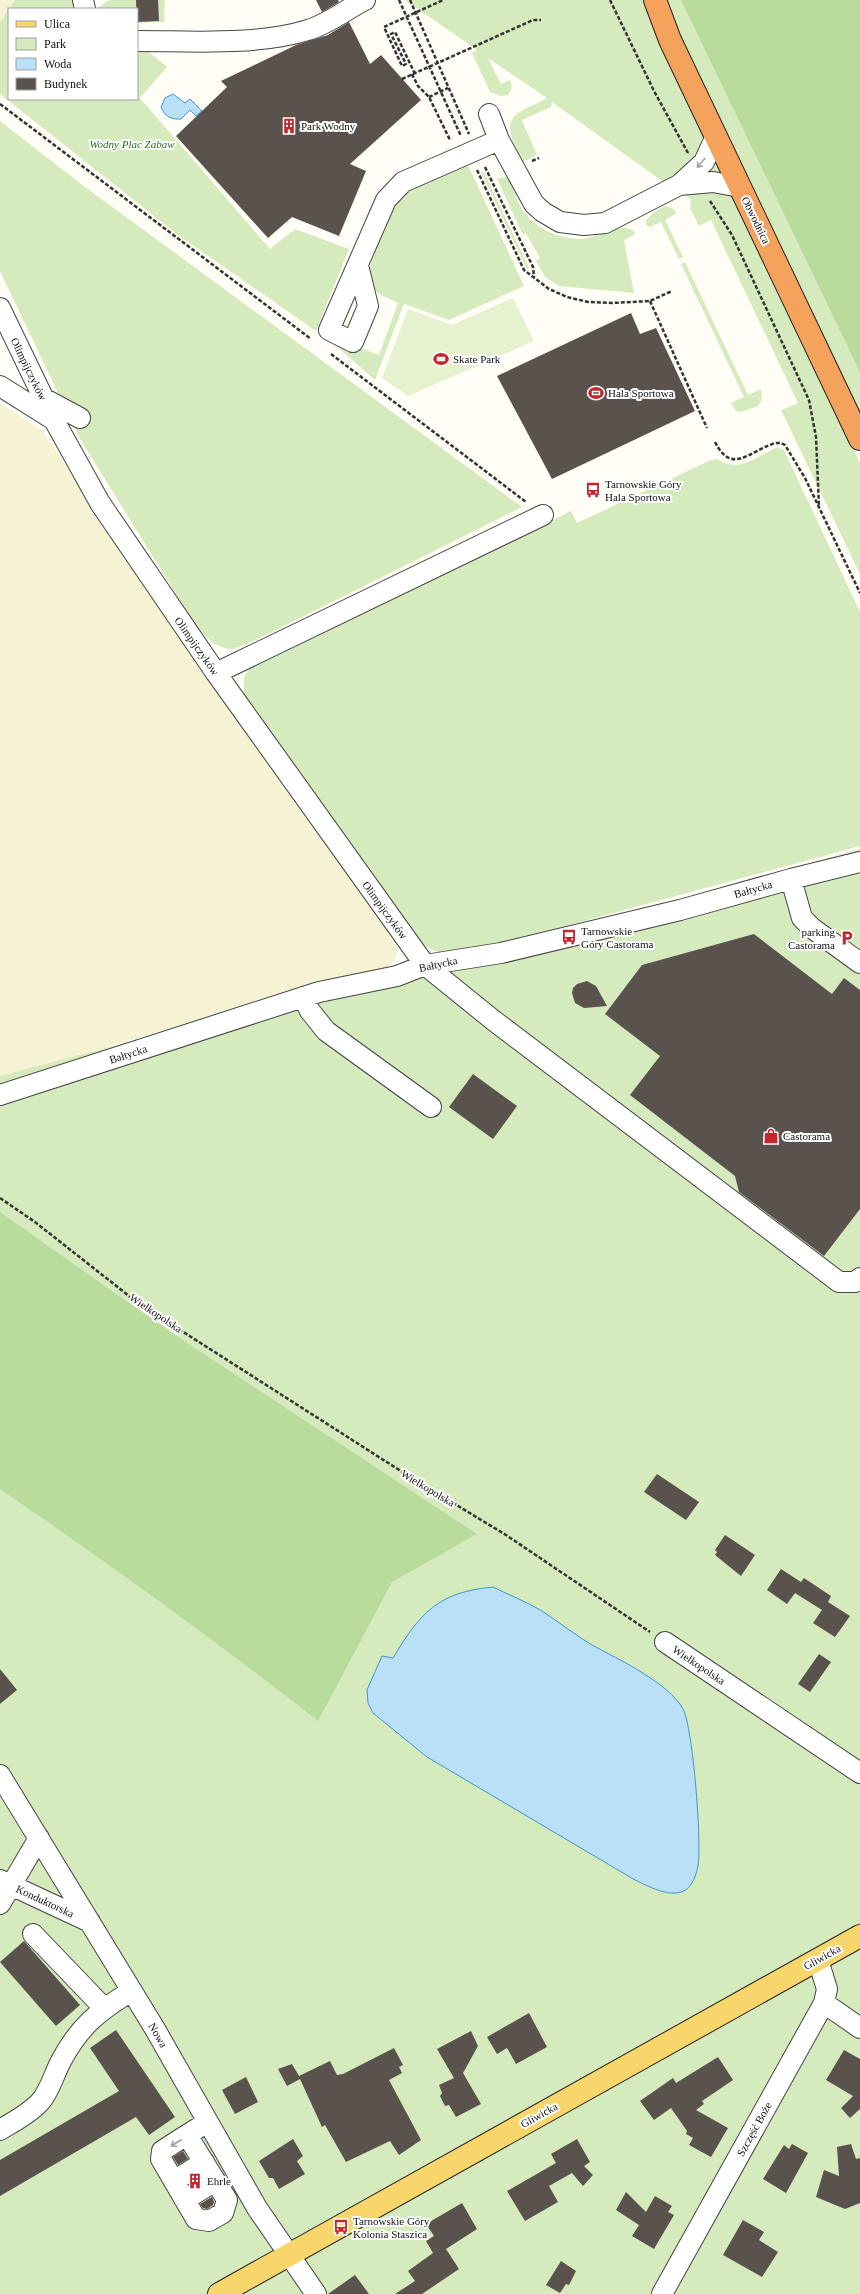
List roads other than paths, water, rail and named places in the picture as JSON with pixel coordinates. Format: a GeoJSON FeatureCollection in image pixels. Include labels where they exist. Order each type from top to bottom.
{"type":"FeatureCollection","features":[{"type":"Feature","properties":{"kind":"highway","name":"Obwodnica"},"geometry":{"type":"LineString","coordinates":[[655,0],[670,40],[860,439]]}},
{"type":"Feature","properties":{"kind":"highway","name":"Obwodnica"},"geometry":{"type":"LineString","coordinates":[[655,0],[670,19],[860,413]]}},
{"type":"Feature","properties":{"kind":"main road","name":"Gliwicka"},"geometry":{"type":"LineString","coordinates":[[219,2294],[860,1936]]}},
{"type":"Feature","properties":{"kind":"street"},"geometry":{"type":"LineString","coordinates":[[138,41],[225,40],[285,35],[310,30],[365,0]]}},
{"type":"Feature","properties":{"kind":"street"},"geometry":{"type":"LineString","coordinates":[[489,114],[499,140],[534,204],[543,212],[560,222],[584,225],[605,223],[679,185],[704,162],[716,136]]}},
{"type":"Feature","properties":{"kind":"street"},"geometry":{"type":"LineString","coordinates":[[358,265],[386,200],[403,182],[461,149],[499,140]]}},
{"type":"Feature","properties":{"kind":"street"},"geometry":{"type":"LineString","coordinates":[[679,185],[713,182],[740,187]]}},
{"type":"Feature","properties":{"kind":"street","name":"Olimpijczyków"},"geometry":{"type":"LineString","coordinates":[[0,308],[54,420],[100,503],[216,673],[425,965],[493,1020],[838,1282],[855,1282],[860,1278]]}},
{"type":"Feature","properties":{"kind":"street"},"geometry":{"type":"LineString","coordinates":[[0,386],[54,420]]}},
{"type":"Feature","properties":{"kind":"street"},"geometry":{"type":"LineString","coordinates":[[43,398],[80,418]]}},
{"type":"Feature","properties":{"kind":"street"},"geometry":{"type":"LineString","coordinates":[[216,673],[543,515]]}},
{"type":"Feature","properties":{"kind":"street","name":"Bałtycka"},"geometry":{"type":"LineString","coordinates":[[0,1095],[304,996],[397,976],[425,965],[501,953],[680,910],[791,879],[860,862]]}},
{"type":"Feature","properties":{"kind":"street"},"geometry":{"type":"LineString","coordinates":[[791,879],[802,918],[812,928],[860,961]]}},
{"type":"Feature","properties":{"kind":"street"},"geometry":{"type":"LineString","coordinates":[[304,996],[310,1012],[326,1031],[431,1107]]}},
{"type":"Feature","properties":{"kind":"street","name":"Wielkopolska"},"geometry":{"type":"LineString","coordinates":[[665,1642],[860,1773]]}},
{"type":"Feature","properties":{"kind":"street","name":"Nowa"},"geometry":{"type":"LineString","coordinates":[[0,1775],[132,1991],[257,2208],[316,2294]]}},
{"type":"Feature","properties":{"kind":"street"},"geometry":{"type":"LineString","coordinates":[[0,1904],[5,1883],[39,1838]]}},
{"type":"Feature","properties":{"kind":"street","name":"Konduktorska"},"geometry":{"type":"LineString","coordinates":[[5,1883],[90,1922]]}},
{"type":"Feature","properties":{"kind":"street"},"geometry":{"type":"LineString","coordinates":[[33,1934],[104,2008]]}},
{"type":"Feature","properties":{"kind":"street","name":"Szczęść Boże"},"geometry":{"type":"LineString","coordinates":[[662,2294],[824,2003],[827,1989],[818,1960]]}},
{"type":"Feature","properties":{"kind":"street"},"geometry":{"type":"LineString","coordinates":[[0,2130],[40,2102],[48,2092],[61,2061],[83,2026],[104,2008],[132,1991]]}},
{"type":"Feature","properties":{"kind":"street"},"geometry":{"type":"LineString","coordinates":[[824,2003],[842,2013],[860,2028]]}},
{"type":"Feature","properties":{"kind":"street"},"geometry":{"type":"LineString","coordinates":[[170,2175],[196,2149],[208,2122]]}},
{"type":"Feature","properties":{"kind":"street"},"geometry":{"type":"LineString","coordinates":[[196,2149],[219,2187],[188,2205],[161,2159],[162,2152],[196,2149]]}},
{"type":"Feature","properties":{"kind":"water"},"geometry":{"type":"Polygon","coordinates":[[[173,94],[185,103],[190,99],[202,111],[196,116],[190,110],[181,119],[169,117],[164,113],[161,107],[165,98],[173,94]]]}},
{"type":"Feature","properties":{"kind":"water"},"geometry":{"type":"Polygon","coordinates":[[[493,1587],[542,1611],[592,1645],[642,1672],[667,1690],[683,1709],[687,1720],[693,1761],[699,1835],[698,1866],[692,1883],[684,1891],[678,1893],[665,1892],[635,1880],[427,1757],[373,1713],[368,1703],[367,1690],[382,1656],[393,1658],[412,1629],[422,1617],[444,1600],[458,1594],[493,1587]]]}},
{"type":"Feature","properties":{"kind":"place","name":"Park Wodny"},"geometry":{"type":"Point","coordinates":[289,126]}},
{"type":"Feature","properties":{"kind":"place","name":"Skate Park"},"geometry":{"type":"Point","coordinates":[441,359]}},
{"type":"Feature","properties":{"kind":"place","name":"Hala Sportowa"},"geometry":{"type":"Point","coordinates":[596,393]}},
{"type":"Feature","properties":{"kind":"place","name":"Tarnowskie Góry Hala Sportowa"},"geometry":{"type":"Point","coordinates":[593,490]}},
{"type":"Feature","properties":{"kind":"place","name":"Tarnowskie Góry Castorama"},"geometry":{"type":"Point","coordinates":[569,937]}},
{"type":"Feature","properties":{"kind":"place","name":"parking Castorama"},"geometry":{"type":"Point","coordinates":[847,938]}},
{"type":"Feature","properties":{"kind":"place","name":"Castorama"},"geometry":{"type":"Point","coordinates":[771,1136]}},
{"type":"Feature","properties":{"kind":"place","name":"Ehrle"},"geometry":{"type":"Point","coordinates":[195,2181]}},
{"type":"Feature","properties":{"kind":"place","name":"Tarnowskie Góry Kolonia Staszica"},"geometry":{"type":"Point","coordinates":[341,2227]}},
{"type":"Feature","properties":{"kind":"park label","name":"Wodny Plac Zabaw"},"geometry":{"type":"Point","coordinates":[132,144]}}]}
